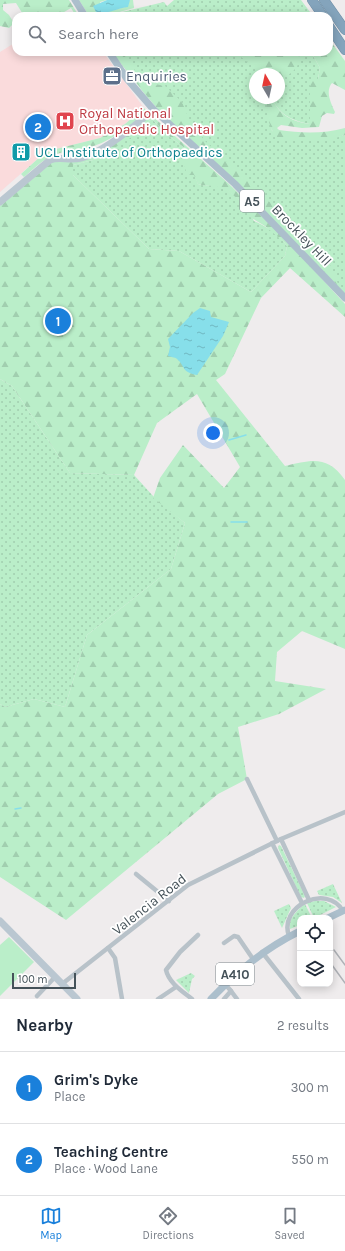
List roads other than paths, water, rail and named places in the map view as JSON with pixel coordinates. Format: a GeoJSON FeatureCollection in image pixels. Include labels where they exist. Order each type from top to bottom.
{"type":"FeatureCollection","features":[{"type":"Feature","properties":{"kind":"highway"},"geometry":{"type":"LineString","coordinates":[[312,0],[320,12]]}},
{"type":"Feature","properties":{"kind":"highway"},"geometry":{"type":"LineString","coordinates":[[324,0],[332,12]]}},
{"type":"Feature","properties":{"kind":"highway"},"geometry":{"type":"LineString","coordinates":[[329,0],[345,26]]}},
{"type":"Feature","properties":{"kind":"highway"},"geometry":{"type":"LineString","coordinates":[[333,13],[345,30]]}},
{"type":"Feature","properties":{"kind":"highway"},"geometry":{"type":"LineString","coordinates":[[333,32],[345,50]]}},
{"type":"Feature","properties":{"kind":"main road"},"geometry":{"type":"LineString","coordinates":[[75,0],[82,12]]}},
{"type":"Feature","properties":{"kind":"main road","name":"Brockley Hill"},"geometry":{"type":"LineString","coordinates":[[112,56],[127,79],[153,109],[235,184],[345,298]]}},
{"type":"Feature","properties":{"kind":"main road"},"geometry":{"type":"LineString","coordinates":[[333,916],[344,911]]}},
{"type":"Feature","properties":{"kind":"main road","name":"A410"},"geometry":{"type":"LineString","coordinates":[[211,999],[225,984],[262,952],[297,932]]}},
{"type":"Feature","properties":{"kind":"street"},"geometry":{"type":"LineString","coordinates":[[0,202],[50,160],[56,158],[76,159],[85,157],[132,128],[153,109]]}},
{"type":"Feature","properties":{"kind":"street"},"geometry":{"type":"LineString","coordinates":[[247,779],[276,841],[302,903]]}},
{"type":"Feature","properties":{"kind":"street","name":"Valencia Road"},"geometry":{"type":"LineString","coordinates":[[62,984],[190,884],[276,841],[345,812]]}},
{"type":"Feature","properties":{"kind":"street"},"geometry":{"type":"LineString","coordinates":[[276,841],[309,900]]}},
{"type":"Feature","properties":{"kind":"street"},"geometry":{"type":"LineString","coordinates":[[136,874],[169,901]]}},
{"type":"Feature","properties":{"kind":"street"},"geometry":{"type":"LineString","coordinates":[[289,936],[287,930],[289,919],[302,903],[309,900],[329,900],[338,905],[344,911]]}},
{"type":"Feature","properties":{"kind":"street"},"geometry":{"type":"LineString","coordinates":[[0,921],[77,999]]}},
{"type":"Feature","properties":{"kind":"street"},"geometry":{"type":"LineString","coordinates":[[192,999],[176,987],[166,970],[180,952],[198,935]]}},
{"type":"Feature","properties":{"kind":"street"},"geometry":{"type":"LineString","coordinates":[[224,943],[234,936],[238,937],[253,959]]}},
{"type":"Feature","properties":{"kind":"street"},"geometry":{"type":"LineString","coordinates":[[108,948],[115,958],[122,999]]}},
{"type":"Feature","properties":{"kind":"street"},"geometry":{"type":"LineString","coordinates":[[262,952],[299,999]]}},
{"type":"Feature","properties":{"kind":"street"},"geometry":{"type":"LineString","coordinates":[[37,996],[55,977]]}},
{"type":"Feature","properties":{"kind":"street"},"geometry":{"type":"LineString","coordinates":[[225,984],[237,999]]}},
{"type":"Feature","properties":{"kind":"street"},"geometry":{"type":"LineString","coordinates":[[158,999],[176,987]]}},
{"type":"Feature","properties":{"kind":"street"},"geometry":{"type":"LineString","coordinates":[[224,999],[231,991]]}},
{"type":"Feature","properties":{"kind":"water"},"geometry":{"type":"Polygon","coordinates":[[[107,0],[130,0],[128,7],[108,12],[96,12],[93,6],[107,0]]]}},
{"type":"Feature","properties":{"kind":"water"},"geometry":{"type":"Polygon","coordinates":[[[200,308],[210,311],[211,317],[229,322],[223,336],[197,375],[186,371],[177,359],[168,356],[170,347],[168,339],[193,313],[200,308]]]}},
{"type":"Feature","properties":{"kind":"waterway"},"geometry":{"type":"LineString","coordinates":[[229,440],[246,435]]}},
{"type":"Feature","properties":{"kind":"waterway"},"geometry":{"type":"LineString","coordinates":[[231,522],[247,522]]}},
{"type":"Feature","properties":{"kind":"waterway"},"geometry":{"type":"LineString","coordinates":[[15,809],[21,808]]}},
{"type":"Feature","properties":{"kind":"railway"},"geometry":{"type":"LineString","coordinates":[[334,950],[345,965]]}},
{"type":"Feature","properties":{"kind":"railway"},"geometry":{"type":"LineString","coordinates":[[333,966],[345,983]]}},
{"type":"Feature","properties":{"kind":"place","name":"Enquiries"},"geometry":{"type":"Point","coordinates":[112,76]}},
{"type":"Feature","properties":{"kind":"place","name":"Royal National Orthopaedic Hospital"},"geometry":{"type":"Point","coordinates":[65,121]}},
{"type":"Feature","properties":{"kind":"place","name":"Teaching Centre"},"geometry":{"type":"Point","coordinates":[38,127]}},
{"type":"Feature","properties":{"kind":"place","name":"UCL Institute of Orthopaedics"},"geometry":{"type":"Point","coordinates":[21,152]}},
{"type":"Feature","properties":{"kind":"place","name":"Grim's Dyke"},"geometry":{"type":"Point","coordinates":[58,321]}}]}
